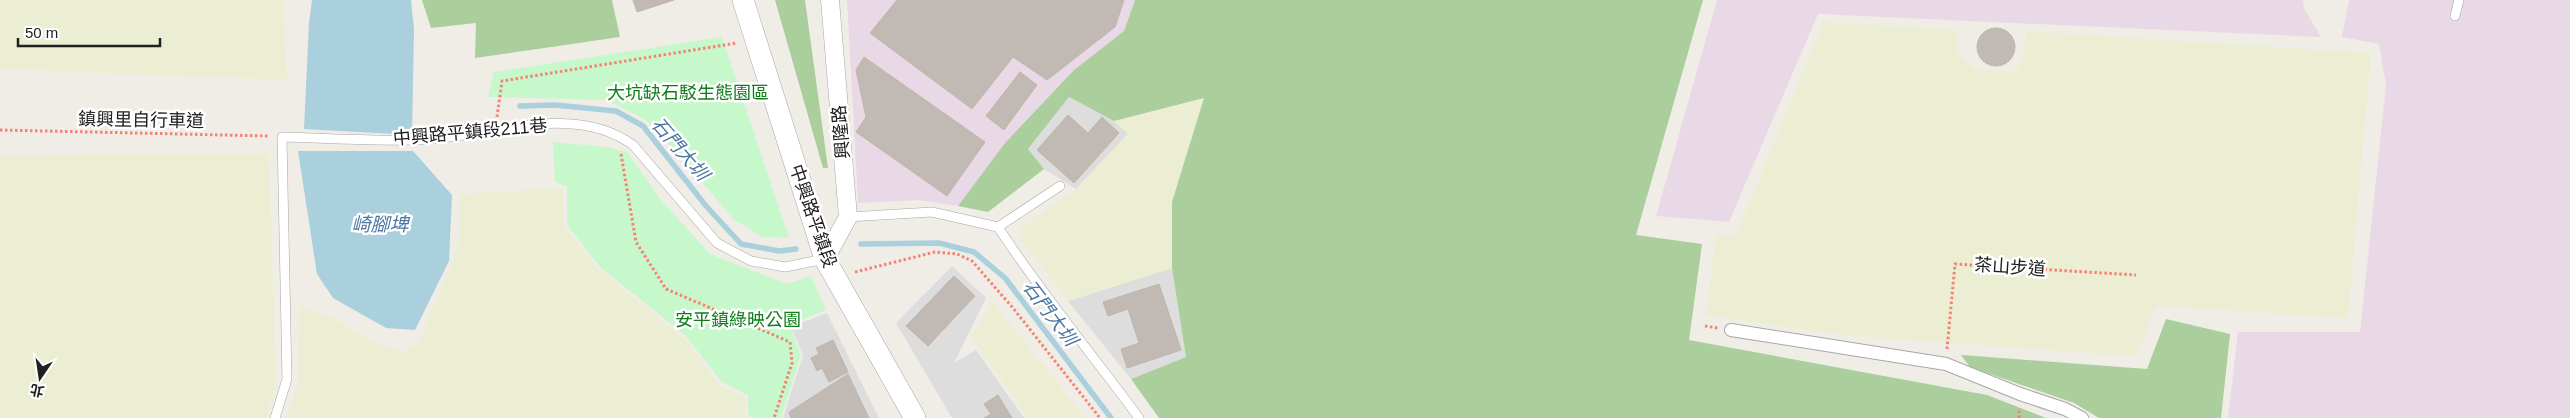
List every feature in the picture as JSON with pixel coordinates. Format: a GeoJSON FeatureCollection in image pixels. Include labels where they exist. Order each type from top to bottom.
{"type":"FeatureCollection","features":[{"type":"Feature","properties":{"kind":"street","name":"中興路平鎮段"},"geometry":{"type":"LineString","coordinates":[[743,0],[830,268],[915,418]]}},
{"type":"Feature","properties":{"kind":"street","name":"興隆路"},"geometry":{"type":"LineString","coordinates":[[830,0],[848,217]]}},
{"type":"Feature","properties":{"kind":"street"},"geometry":{"type":"LineString","coordinates":[[830,268],[848,217]]}},
{"type":"Feature","properties":{"kind":"street"},"geometry":{"type":"LineString","coordinates":[[1731,330],[1946,364],[2020,394],[2066,408],[2082,418]]}},
{"type":"Feature","properties":{"kind":"lane"},"geometry":{"type":"LineString","coordinates":[[2455,16],[2459,0]]}},
{"type":"Feature","properties":{"kind":"lane","name":"中興路平鎮段211巷"},"geometry":{"type":"LineString","coordinates":[[282,136],[416,140],[495,130],[583,124],[618,133],[633,145],[717,243],[751,261],[786,267],[830,268]]}},
{"type":"Feature","properties":{"kind":"lane"},"geometry":{"type":"LineString","coordinates":[[275,418],[288,379],[282,136]]}},
{"type":"Feature","properties":{"kind":"lane"},"geometry":{"type":"LineString","coordinates":[[998,227],[1060,186]]}},
{"type":"Feature","properties":{"kind":"lane"},"geometry":{"type":"LineString","coordinates":[[848,217],[932,212],[998,227],[1027,271],[1050,297],[1139,418]]}},
{"type":"Feature","properties":{"kind":"path"},"geometry":{"type":"LineString","coordinates":[[495,130],[502,81],[755,40]]}},
{"type":"Feature","properties":{"kind":"path","name":"鎮興里自行車道"},"geometry":{"type":"LineString","coordinates":[[0,130],[282,136]]}},
{"type":"Feature","properties":{"kind":"path"},"geometry":{"type":"LineString","coordinates":[[618,133],[636,242],[666,289],[790,342],[792,363],[774,418]]}},
{"type":"Feature","properties":{"kind":"path"},"geometry":{"type":"LineString","coordinates":[[830,268],[935,252],[958,254],[972,261],[1014,308],[1100,418]]}},
{"type":"Feature","properties":{"kind":"path","name":"茶山步道"},"geometry":{"type":"LineString","coordinates":[[1946,364],[1955,264],[2136,275]]}},
{"type":"Feature","properties":{"kind":"shaded area"},"geometry":{"type":"Polygon","coordinates":[[[847,0],[1135,0],[1124,31],[1074,70],[1005,143],[958,206],[920,200],[858,203],[847,0]]]}},
{"type":"Feature","properties":{"kind":"shaded area"},"geometry":{"type":"Polygon","coordinates":[[[1717,0],[2303,0],[2304,8],[2321,37],[1818,14],[1729,222],[1656,216],[1717,0]]]}},
{"type":"Feature","properties":{"kind":"shaded area"},"geometry":{"type":"Polygon","coordinates":[[[2349,0],[2570,0],[2570,418],[2228,418],[2238,332],[2360,332],[2386,85],[2379,44],[2342,37],[2349,0]]]}},
{"type":"Feature","properties":{"kind":"shaded area"},"geometry":{"type":"Polygon","coordinates":[[[1069,97],[1114,121],[1128,134],[1076,189],[1044,169],[1028,149],[1069,97]]]}},
{"type":"Feature","properties":{"kind":"shaded area"},"geometry":{"type":"Polygon","coordinates":[[[952,266],[986,298],[954,363],[976,350],[1024,418],[952,418],[896,323],[952,266]]]}},
{"type":"Feature","properties":{"kind":"shaded area"},"geometry":{"type":"Polygon","coordinates":[[[1172,268],[1186,357],[1131,379],[1068,301],[1172,268]]]}},
{"type":"Feature","properties":{"kind":"shaded area"},"geometry":{"type":"Polygon","coordinates":[[[827,313],[879,418],[783,418],[803,355],[791,327],[827,313]]]}},
{"type":"Feature","properties":{"kind":"green space"},"geometry":{"type":"Polygon","coordinates":[[[0,0],[283,0],[287,80],[0,69],[0,0]]]}},
{"type":"Feature","properties":{"kind":"green space"},"geometry":{"type":"Polygon","coordinates":[[[422,0],[612,0],[620,37],[475,58],[476,23],[431,28],[422,0]]]}},
{"type":"Feature","properties":{"kind":"green space"},"geometry":{"type":"Polygon","coordinates":[[[775,0],[805,0],[828,168],[823,168],[775,0]]]}},
{"type":"Feature","properties":{"kind":"green space"},"geometry":{"type":"Polygon","coordinates":[[[1135,0],[1703,0],[1636,235],[1702,244],[1689,340],[1987,395],[2046,418],[1159,418],[1131,379],[1186,357],[1172,268],[1172,202],[1204,98],[1114,121],[1069,97],[1028,149],[1044,169],[988,212],[958,206],[1005,143],[1074,70],[1124,31],[1135,0]]]}},
{"type":"Feature","properties":{"kind":"green space"},"geometry":{"type":"Polygon","coordinates":[[[1823,22],[1957,30],[1957,53],[1975,70],[2016,72],[2023,56],[2026,31],[2371,53],[2348,318],[2156,306],[2137,356],[1849,336],[1706,315],[1716,234],[1736,236],[1823,22]]]}},
{"type":"Feature","properties":{"kind":"green space","name":"大坑缺石駁生態園區"},"geometry":{"type":"Polygon","coordinates":[[[722,37],[789,238],[762,237],[733,219],[688,165],[646,120],[607,100],[488,97],[494,72],[722,37]]]}},
{"type":"Feature","properties":{"kind":"green space"},"geometry":{"type":"Polygon","coordinates":[[[1205,98],[1172,202],[1172,268],[1068,301],[1020,238],[1021,228],[1076,189],[1128,134],[1114,121],[1205,98]]]}},
{"type":"Feature","properties":{"kind":"green space","name":"安平鎮綠映公園"},"geometry":{"type":"Polygon","coordinates":[[[553,142],[606,147],[627,152],[662,201],[710,254],[787,284],[811,276],[826,310],[789,325],[801,355],[781,418],[751,418],[748,413],[748,395],[722,382],[685,335],[600,267],[567,225],[567,186],[555,182],[553,142]]]}},
{"type":"Feature","properties":{"kind":"green space"},"geometry":{"type":"Polygon","coordinates":[[[269,154],[276,384],[267,418],[0,418],[0,155],[269,154]]]}},
{"type":"Feature","properties":{"kind":"green space"},"geometry":{"type":"Polygon","coordinates":[[[563,188],[564,227],[599,270],[684,338],[721,387],[746,398],[745,414],[748,418],[286,418],[298,385],[299,305],[336,319],[356,333],[379,345],[404,352],[419,341],[459,246],[460,194],[563,188]]]}},
{"type":"Feature","properties":{"kind":"green space"},"geometry":{"type":"Polygon","coordinates":[[[992,301],[1086,418],[1028,418],[971,337],[992,301]]]}},
{"type":"Feature","properties":{"kind":"green space"},"geometry":{"type":"Polygon","coordinates":[[[2166,319],[2230,334],[2221,418],[2099,418],[2074,403],[1970,367],[1961,355],[2147,369],[2166,319]]]}},
{"type":"Feature","properties":{"kind":"water"},"geometry":{"type":"Polygon","coordinates":[[[312,0],[411,0],[414,29],[412,135],[304,129],[309,23],[312,0]]]}},
{"type":"Feature","properties":{"kind":"water","name":"崎腳埤"},"geometry":{"type":"Polygon","coordinates":[[[298,151],[413,151],[452,195],[449,261],[415,330],[386,328],[333,298],[317,274],[298,151]]]}},
{"type":"Feature","properties":{"kind":"building"},"geometry":{"type":"Polygon","coordinates":[[[633,0],[674,0],[637,12],[633,0]]]}},
{"type":"Feature","properties":{"kind":"building"},"geometry":{"type":"Polygon","coordinates":[[[897,0],[1124,0],[1115,27],[1047,80],[1013,57],[972,109],[870,33],[897,0]]]}},
{"type":"Feature","properties":{"kind":"building"},"geometry":{"type":"Polygon","coordinates":[[[1996,28],[2010,33],[2015,47],[2010,61],[1996,66],[1982,61],[1977,47],[1982,33],[1996,28]]]}},
{"type":"Feature","properties":{"kind":"building"},"geometry":{"type":"Polygon","coordinates":[[[864,57],[985,142],[947,196],[856,132],[866,117],[856,70],[864,57]]]}},
{"type":"Feature","properties":{"kind":"building"},"geometry":{"type":"Polygon","coordinates":[[[1020,72],[1037,85],[1004,130],[986,116],[1020,72]]]}},
{"type":"Feature","properties":{"kind":"building"},"geometry":{"type":"Polygon","coordinates":[[[1068,115],[1088,133],[1102,117],[1119,133],[1074,183],[1037,150],[1068,115]]]}},
{"type":"Feature","properties":{"kind":"building"},"geometry":{"type":"Polygon","coordinates":[[[954,276],[975,296],[928,346],[906,326],[954,276]]]}},
{"type":"Feature","properties":{"kind":"building"},"geometry":{"type":"Polygon","coordinates":[[[1159,284],[1181,350],[1127,368],[1121,349],[1139,343],[1128,309],[1108,316],[1103,302],[1159,284]]]}},
{"type":"Feature","properties":{"kind":"building"},"geometry":{"type":"Polygon","coordinates":[[[833,340],[848,372],[829,382],[822,368],[817,371],[811,358],[819,354],[816,348],[833,340]]]}},
{"type":"Feature","properties":{"kind":"building"},"geometry":{"type":"Polygon","coordinates":[[[848,374],[869,418],[791,418],[789,412],[848,374]]]}},
{"type":"Feature","properties":{"kind":"building"},"geometry":{"type":"Polygon","coordinates":[[[998,395],[1012,418],[984,418],[991,414],[984,404],[998,395]]]}},
{"type":"Feature","properties":{"kind":"waterway","name":"石門大圳"},"geometry":{"type":"LineString","coordinates":[[520,106],[555,105],[616,111],[643,126],[706,206],[741,244],[779,251],[796,249]]}},
{"type":"Feature","properties":{"kind":"waterway","name":"石門大圳"},"geometry":{"type":"LineString","coordinates":[[861,244],[939,243],[974,252],[1005,278],[1111,418]]}}]}
